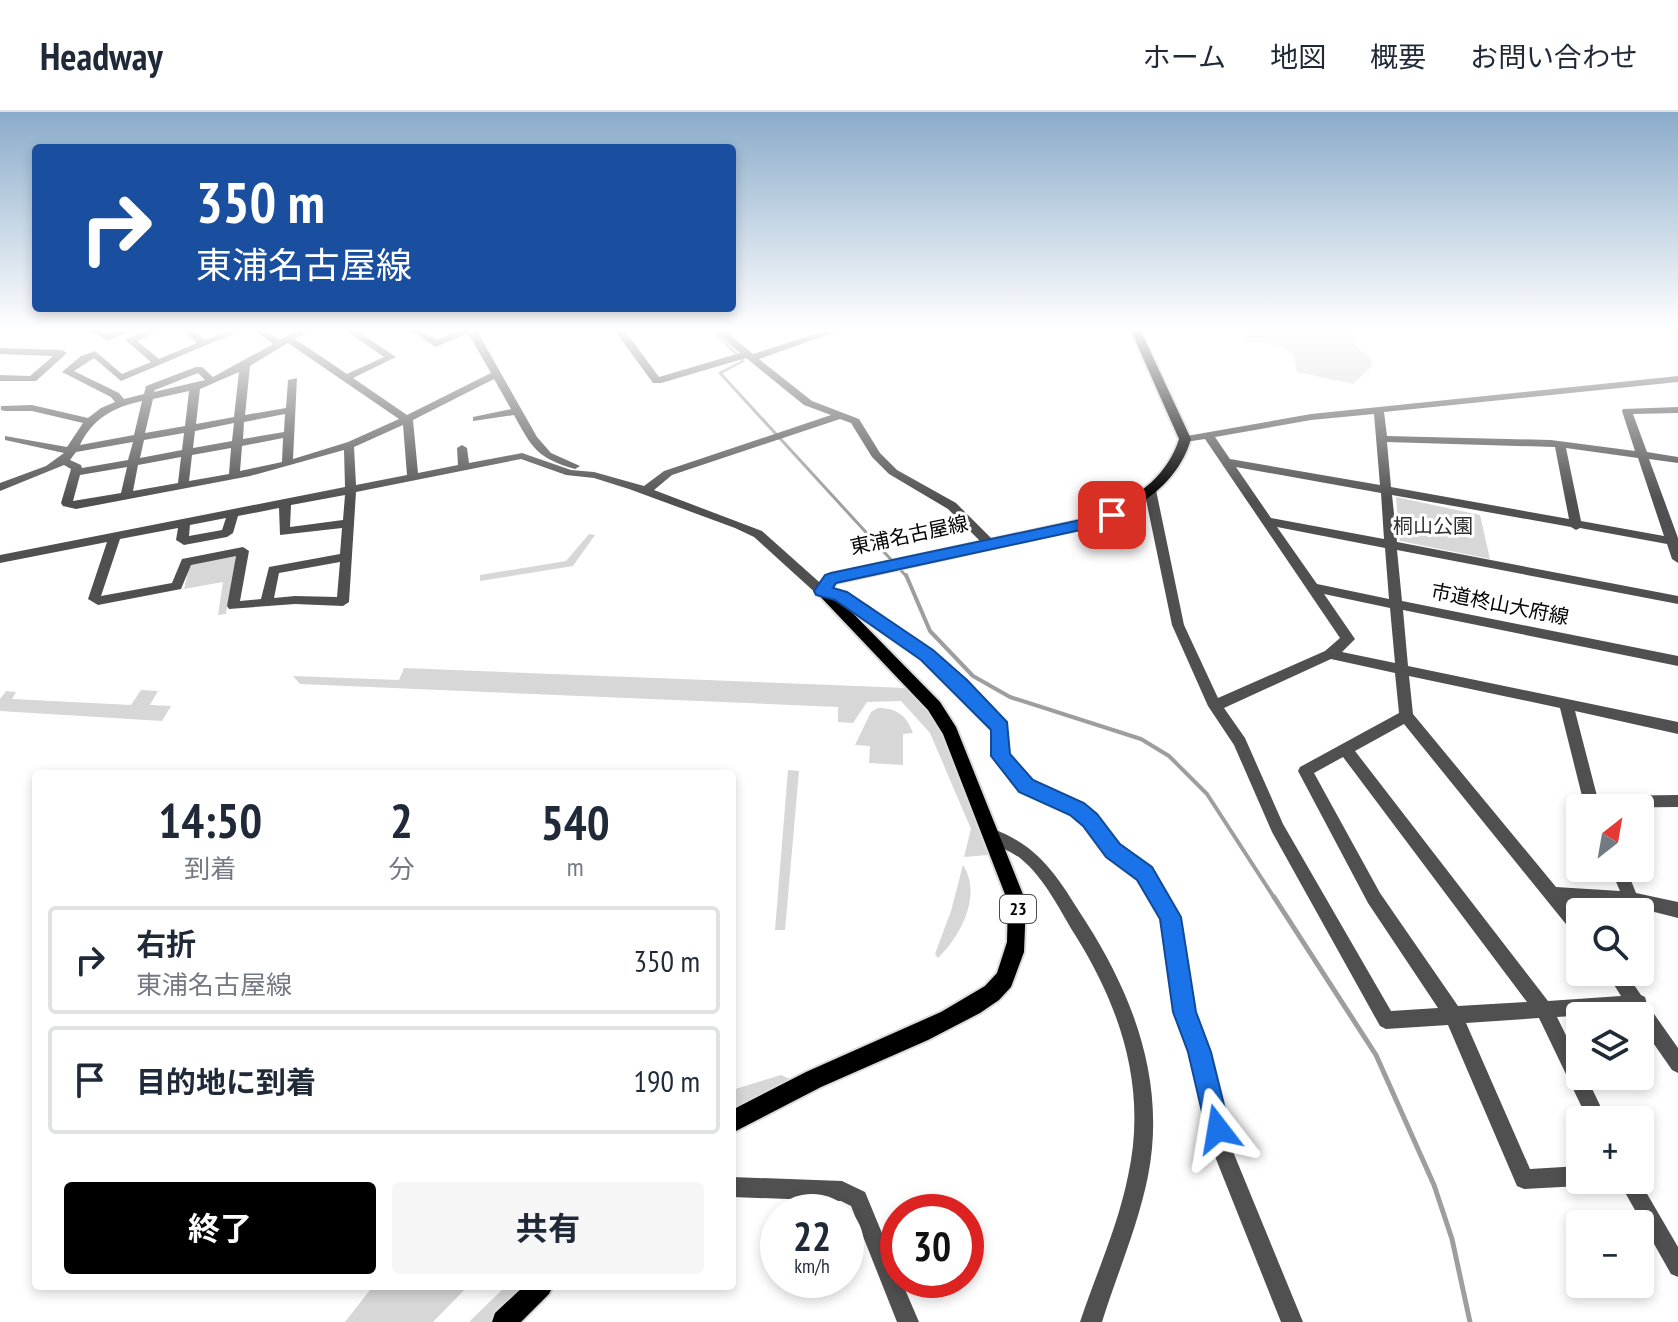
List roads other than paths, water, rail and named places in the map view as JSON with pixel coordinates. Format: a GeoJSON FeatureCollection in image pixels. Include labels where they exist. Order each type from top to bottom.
{"type":"FeatureCollection","features":[{"type":"Feature","properties":{"kind":"main road"},"geometry":{"type":"LineString","coordinates":[[1162,387],[1185,439]]}},
{"type":"Feature","properties":{"kind":"main road","name":"東浦名古屋線"},"geometry":{"type":"LineString","coordinates":[[822,592],[831,579],[1093,522],[1112,515],[1166,476],[1179,457],[1185,439]]}},
{"type":"Feature","properties":{"kind":"main road","name":"23"},"geometry":{"type":"LineString","coordinates":[[736,1120],[824,1074],[910,1039],[985,997],[1003,981],[1019,927],[1017,902],[950,732],[934,706],[822,592]]}},
{"type":"Feature","properties":{"kind":"main road"},"geometry":{"type":"LineString","coordinates":[[504,1322],[537,1290]]}},
{"type":"Feature","properties":{"kind":"street"},"geometry":{"type":"LineString","coordinates":[[99,387],[115,395],[122,403]]}},
{"type":"Feature","properties":{"kind":"street"},"geometry":{"type":"LineString","coordinates":[[126,495],[146,396],[151,387]]}},
{"type":"Feature","properties":{"kind":"street"},"geometry":{"type":"LineString","coordinates":[[67,454],[88,421],[122,403],[192,387]]}},
{"type":"Feature","properties":{"kind":"street"},"geometry":{"type":"LineString","coordinates":[[183,484],[195,387]]}},
{"type":"Feature","properties":{"kind":"street"},"geometry":{"type":"LineString","coordinates":[[234,474],[243,387]]}},
{"type":"Feature","properties":{"kind":"street"},"geometry":{"type":"LineString","coordinates":[[287,462],[293,387]]}},
{"type":"Feature","properties":{"kind":"street"},"geometry":{"type":"LineString","coordinates":[[360,387],[408,420]]}},
{"type":"Feature","properties":{"kind":"street"},"geometry":{"type":"LineString","coordinates":[[9,438],[67,454],[77,467],[67,503],[76,505],[234,474],[349,445],[408,420],[467,387]]}},
{"type":"Feature","properties":{"kind":"street"},"geometry":{"type":"LineString","coordinates":[[502,387],[532,438],[547,455],[758,534],[822,592],[841,596],[927,655],[961,685],[1000,727],[1000,756],[1015,775],[1026,786],[1077,809],[1090,820],[1113,850],[1144,873],[1171,917],[1185,1012],[1199,1052],[1224,1154],[1292,1322]]}},
{"type":"Feature","properties":{"kind":"street"},"geometry":{"type":"LineString","coordinates":[[788,387],[808,403],[855,421],[876,455],[893,472],[952,506],[991,545]]}},
{"type":"Feature","properties":{"kind":"street"},"geometry":{"type":"LineString","coordinates":[[1185,439],[1311,417],[1596,387]]}},
{"type":"Feature","properties":{"kind":"street"},"geometry":{"type":"LineString","coordinates":[[2,410],[32,408],[88,421]]}},
{"type":"Feature","properties":{"kind":"street"},"geometry":{"type":"LineString","coordinates":[[0,487],[67,454],[291,410]]}},
{"type":"Feature","properties":{"kind":"street"},"geometry":{"type":"LineString","coordinates":[[1379,410],[1406,716],[1566,912]]}},
{"type":"Feature","properties":{"kind":"street"},"geometry":{"type":"LineString","coordinates":[[1678,410],[1627,411],[1675,542],[1678,559]]}},
{"type":"Feature","properties":{"kind":"street"},"geometry":{"type":"LineString","coordinates":[[477,419],[516,411]]}},
{"type":"Feature","properties":{"kind":"street"},"geometry":{"type":"LineString","coordinates":[[645,491],[668,473],[839,416]]}},
{"type":"Feature","properties":{"kind":"street"},"geometry":{"type":"LineString","coordinates":[[408,420],[413,477]]}},
{"type":"Feature","properties":{"kind":"street"},"geometry":{"type":"LineString","coordinates":[[75,473],[289,434]]}},
{"type":"Feature","properties":{"kind":"street"},"geometry":{"type":"LineString","coordinates":[[1209,436],[1348,639],[1330,654],[1215,706]]}},
{"type":"Feature","properties":{"kind":"street"},"geometry":{"type":"LineString","coordinates":[[1381,439],[1560,445],[1678,460]]}},
{"type":"Feature","properties":{"kind":"street"},"geometry":{"type":"LineString","coordinates":[[115,536],[94,599],[98,601],[177,586],[186,562],[243,551],[233,606],[295,600],[343,602],[351,490],[349,445]]}},
{"type":"Feature","properties":{"kind":"street"},"geometry":{"type":"LineString","coordinates":[[1560,445],[1576,526]]}},
{"type":"Feature","properties":{"kind":"street"},"geometry":{"type":"LineString","coordinates":[[462,448],[464,467]]}},
{"type":"Feature","properties":{"kind":"street"},"geometry":{"type":"LineString","coordinates":[[0,559],[522,456],[545,466],[594,475]]}},
{"type":"Feature","properties":{"kind":"street"},"geometry":{"type":"LineString","coordinates":[[1228,462],[1675,542]]}},
{"type":"Feature","properties":{"kind":"street"},"geometry":{"type":"LineString","coordinates":[[1150,490],[1178,625],[1215,706],[1240,742],[1277,827],[1386,1020],[1566,1008]]}},
{"type":"Feature","properties":{"kind":"street"},"geometry":{"type":"LineString","coordinates":[[285,503],[284,532],[349,523]]}},
{"type":"Feature","properties":{"kind":"street"},"geometry":{"type":"LineString","coordinates":[[185,523],[184,541],[227,533],[233,513]]}},
{"type":"Feature","properties":{"kind":"street"},"geometry":{"type":"LineString","coordinates":[[1268,521],[1678,600]]}},
{"type":"Feature","properties":{"kind":"street"},"geometry":{"type":"LineString","coordinates":[[267,603],[273,570],[346,557]]}},
{"type":"Feature","properties":{"kind":"street","name":"市道柊山大府線"},"geometry":{"type":"LineString","coordinates":[[1314,588],[1678,661]]}},
{"type":"Feature","properties":{"kind":"street"},"geometry":{"type":"LineString","coordinates":[[1330,654],[1678,728]]}},
{"type":"Feature","properties":{"kind":"street"},"geometry":{"type":"LineString","coordinates":[[1566,705],[1589,794]]}},
{"type":"Feature","properties":{"kind":"street"},"geometry":{"type":"LineString","coordinates":[[1406,716],[1305,771],[1374,898],[1453,1015],[1524,1179],[1566,1177]]}},
{"type":"Feature","properties":{"kind":"street"},"geometry":{"type":"LineString","coordinates":[[1346,750],[1544,1010],[1591,1106]]}},
{"type":"Feature","properties":{"kind":"street"},"geometry":{"type":"LineString","coordinates":[[1654,802],[1678,801]]}},
{"type":"Feature","properties":{"kind":"street"},"geometry":{"type":"LineString","coordinates":[[993,836],[1025,852],[1045,875],[1108,973],[1123,1004],[1139,1054],[1144,1137],[1138,1178],[1091,1322]]}},
{"type":"Feature","properties":{"kind":"street"},"geometry":{"type":"LineString","coordinates":[[1552,894],[1615,898]]}},
{"type":"Feature","properties":{"kind":"street"},"geometry":{"type":"LineString","coordinates":[[1654,904],[1678,910]]}},
{"type":"Feature","properties":{"kind":"street"},"geometry":{"type":"LineString","coordinates":[[1626,986],[1638,1002]]}},
{"type":"Feature","properties":{"kind":"street"},"geometry":{"type":"LineString","coordinates":[[1654,1026],[1678,1064]]}},
{"type":"Feature","properties":{"kind":"street"},"geometry":{"type":"LineString","coordinates":[[736,1187],[842,1191],[858,1199],[908,1322]]}},
{"type":"Feature","properties":{"kind":"street"},"geometry":{"type":"LineString","coordinates":[[1636,1194],[1678,1267]]}},
{"type":"Feature","properties":{"kind":"waterway"},"geometry":{"type":"LineString","coordinates":[[733,387],[907,577]]}},
{"type":"Feature","properties":{"kind":"waterway"},"geometry":{"type":"LineString","coordinates":[[907,577],[930,631],[973,676],[1010,697],[1141,739],[1169,756],[1207,794],[1275,899]]}},
{"type":"Feature","properties":{"kind":"waterway"},"geometry":{"type":"LineString","coordinates":[[1274,897],[1376,1055],[1434,1185],[1452,1239],[1470,1322]]}},
{"type":"Feature","properties":{"kind":"park label","name":"桐山公園"},"geometry":{"type":"Point","coordinates":[1433,526]}}]}
